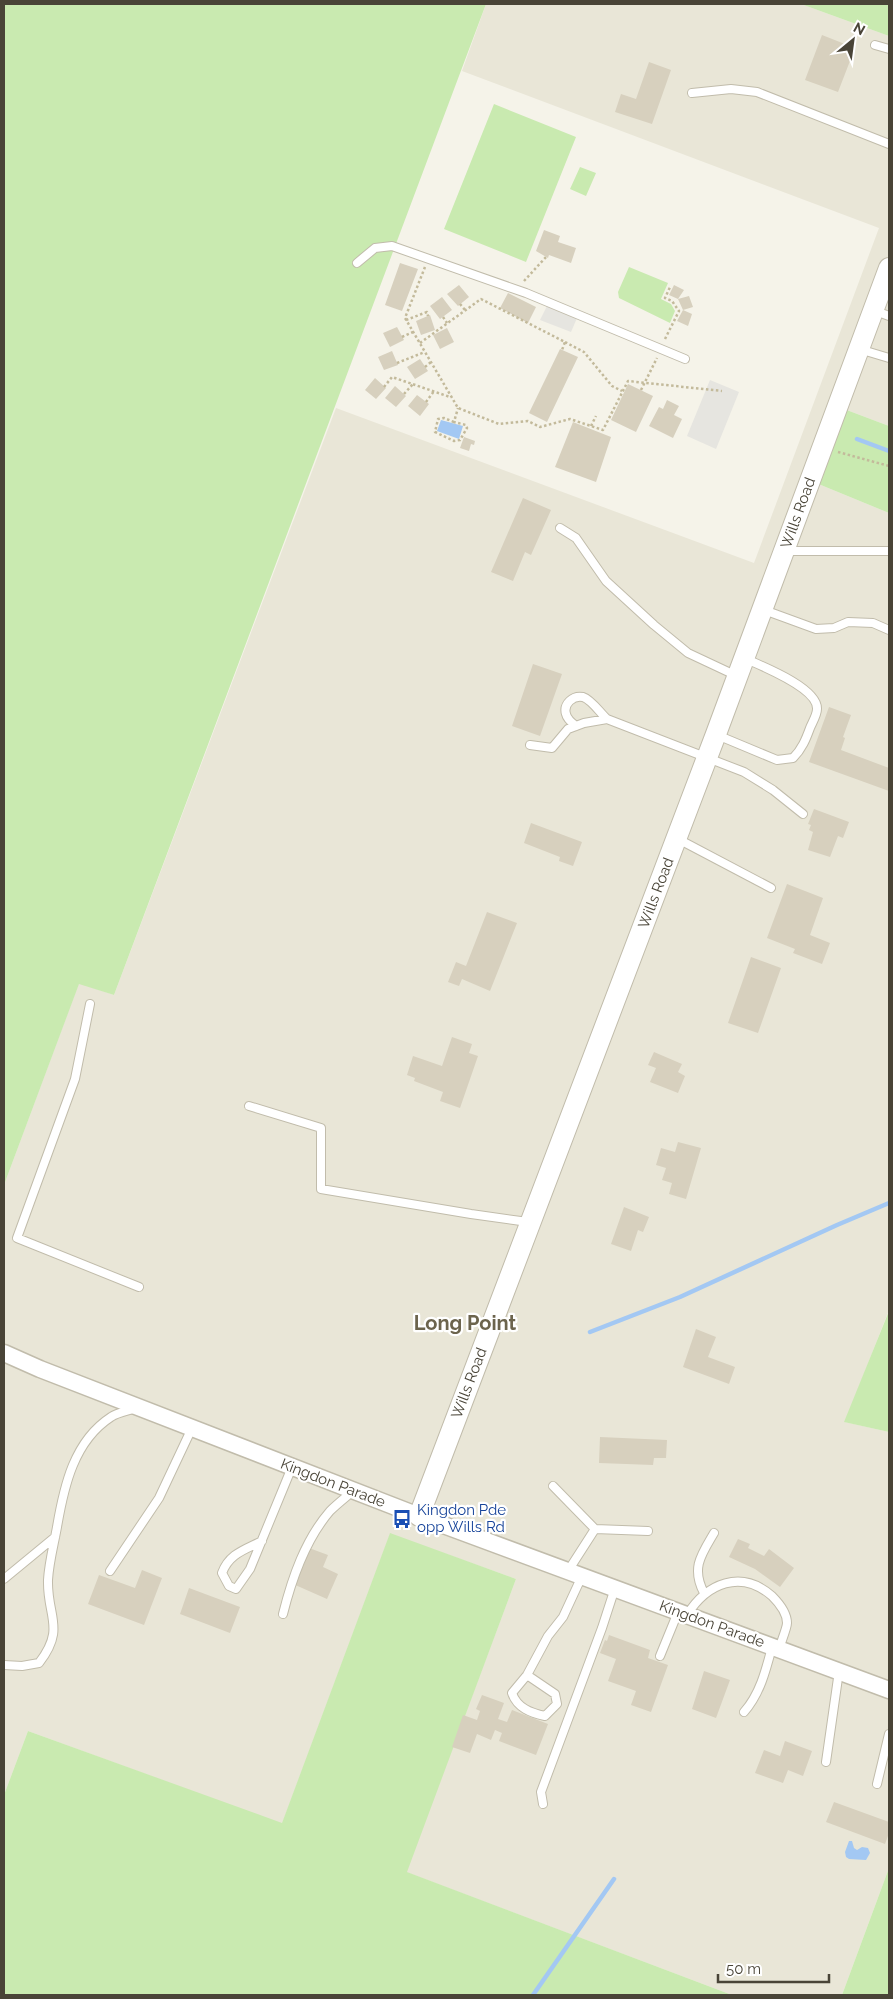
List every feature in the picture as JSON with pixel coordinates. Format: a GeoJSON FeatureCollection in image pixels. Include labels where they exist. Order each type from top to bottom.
{"type":"FeatureCollection","features":[{"type":"Feature","properties":{"kind":"street","name":"Wills Road"},"geometry":{"type":"LineString","coordinates":[[419,1516],[716,734],[859,349],[881,313],[889,268]]}},
{"type":"Feature","properties":{"kind":"street","name":"Kingdon Parade"},"geometry":{"type":"LineString","coordinates":[[4,1353],[40,1369],[419,1516],[889,1690]]}},
{"type":"Feature","properties":{"kind":"lane"},"geometry":{"type":"LineString","coordinates":[[875,45],[889,49]]}},
{"type":"Feature","properties":{"kind":"lane"},"geometry":{"type":"LineString","coordinates":[[692,93],[731,89],[757,92],[889,144]]}},
{"type":"Feature","properties":{"kind":"lane"},"geometry":{"type":"LineString","coordinates":[[357,263],[375,248],[392,246],[515,290],[685,359]]}},
{"type":"Feature","properties":{"kind":"lane"},"geometry":{"type":"LineString","coordinates":[[859,349],[889,358]]}},
{"type":"Feature","properties":{"kind":"lane"},"geometry":{"type":"LineString","coordinates":[[560,528],[576,538],[606,581],[681,647],[695,656],[798,684],[815,700],[817,709],[812,723],[802,748],[793,758],[777,760],[716,734]]}},
{"type":"Feature","properties":{"kind":"lane"},"geometry":{"type":"LineString","coordinates":[[784,551],[889,551]]}},
{"type":"Feature","properties":{"kind":"lane"},"geometry":{"type":"LineString","coordinates":[[762,609],[816,628],[834,628],[848,622],[873,623],[889,630]]}},
{"type":"Feature","properties":{"kind":"lane"},"geometry":{"type":"LineString","coordinates":[[576,726],[568,719],[565,706],[569,700],[582,697],[589,701],[607,719],[756,778],[804,814]]}},
{"type":"Feature","properties":{"kind":"lane"},"geometry":{"type":"LineString","coordinates":[[530,745],[552,748],[568,729],[607,719]]}},
{"type":"Feature","properties":{"kind":"lane"},"geometry":{"type":"LineString","coordinates":[[676,838],[771,888]]}},
{"type":"Feature","properties":{"kind":"lane"},"geometry":{"type":"LineString","coordinates":[[90,1004],[76,1079],[17,1238],[139,1287]]}},
{"type":"Feature","properties":{"kind":"lane"},"geometry":{"type":"LineString","coordinates":[[249,1106],[321,1128],[321,1189],[530,1222]]}},
{"type":"Feature","properties":{"kind":"lane"},"geometry":{"type":"LineString","coordinates":[[4,1665],[22,1666],[39,1663],[49,1651],[54,1635],[48,1578],[70,1471],[81,1447],[100,1425],[113,1416],[138,1407]]}},
{"type":"Feature","properties":{"kind":"lane"},"geometry":{"type":"LineString","coordinates":[[110,1571],[159,1498],[192,1428]]}},
{"type":"Feature","properties":{"kind":"lane"},"geometry":{"type":"LineString","coordinates":[[262,1541],[234,1554],[226,1564],[222,1573],[229,1586],[236,1589],[250,1569],[262,1541],[292,1467]]}},
{"type":"Feature","properties":{"kind":"lane"},"geometry":{"type":"LineString","coordinates":[[553,1486],[595,1529],[648,1532]]}},
{"type":"Feature","properties":{"kind":"lane"},"geometry":{"type":"LineString","coordinates":[[283,1614],[291,1581],[315,1534],[331,1510],[354,1491]]}},
{"type":"Feature","properties":{"kind":"lane"},"geometry":{"type":"LineString","coordinates":[[527,1675],[555,1694],[557,1704],[545,1716],[521,1707],[514,1700],[512,1693],[527,1675],[548,1636],[563,1617],[575,1573],[595,1529]]}},
{"type":"Feature","properties":{"kind":"lane"},"geometry":{"type":"LineString","coordinates":[[704,1593],[699,1583],[698,1560],[714,1533]]}},
{"type":"Feature","properties":{"kind":"lane"},"geometry":{"type":"LineString","coordinates":[[4,1578],[55,1537]]}},
{"type":"Feature","properties":{"kind":"lane"},"geometry":{"type":"LineString","coordinates":[[660,1656],[682,1613],[704,1593],[735,1582],[751,1583],[764,1589],[778,1602],[787,1624],[754,1701],[744,1712]]}},
{"type":"Feature","properties":{"kind":"lane"},"geometry":{"type":"LineString","coordinates":[[544,1804],[541,1792],[598,1638],[614,1588]]}},
{"type":"Feature","properties":{"kind":"lane"},"geometry":{"type":"LineString","coordinates":[[826,1762],[839,1671]]}},
{"type":"Feature","properties":{"kind":"lane"},"geometry":{"type":"LineString","coordinates":[[877,1784],[889,1734]]}},
{"type":"Feature","properties":{"kind":"path"},"geometry":{"type":"LineString","coordinates":[[515,290],[546,257]]}},
{"type":"Feature","properties":{"kind":"path"},"geometry":{"type":"LineString","coordinates":[[428,258],[405,318],[458,408],[499,424],[528,421],[540,427],[570,420],[603,430],[626,383],[631,381],[722,391]]}},
{"type":"Feature","properties":{"kind":"path"},"geometry":{"type":"LineString","coordinates":[[420,344],[481,298],[584,352],[612,386],[622,391]]}},
{"type":"Feature","properties":{"kind":"path"},"geometry":{"type":"LineString","coordinates":[[460,304],[465,310]]}},
{"type":"Feature","properties":{"kind":"path"},"geometry":{"type":"LineString","coordinates":[[406,320],[428,312],[428,316]]}},
{"type":"Feature","properties":{"kind":"path"},"geometry":{"type":"LineString","coordinates":[[443,317],[448,323]]}},
{"type":"Feature","properties":{"kind":"path"},"geometry":{"type":"LineString","coordinates":[[402,337],[413,332]]}},
{"type":"Feature","properties":{"kind":"path"},"geometry":{"type":"LineString","coordinates":[[562,350],[566,342]]}},
{"type":"Feature","properties":{"kind":"path"},"geometry":{"type":"LineString","coordinates":[[397,363],[425,352]]}},
{"type":"Feature","properties":{"kind":"path"},"geometry":{"type":"LineString","coordinates":[[425,367],[431,362]]}},
{"type":"Feature","properties":{"kind":"path"},"geometry":{"type":"LineString","coordinates":[[384,387],[392,376],[451,398]]}},
{"type":"Feature","properties":{"kind":"path"},"geometry":{"type":"LineString","coordinates":[[404,394],[413,384]]}},
{"type":"Feature","properties":{"kind":"path"},"geometry":{"type":"LineString","coordinates":[[426,402],[434,392]]}},
{"type":"Feature","properties":{"kind":"path"},"geometry":{"type":"LineString","coordinates":[[454,422],[458,408]]}},
{"type":"Feature","properties":{"kind":"path"},"geometry":{"type":"LineString","coordinates":[[592,426],[596,416]]}},
{"type":"Feature","properties":{"kind":"path"},"geometry":{"type":"LineString","coordinates":[[438,419],[448,419],[454,422],[466,425],[467,428],[460,440],[454,441],[435,432],[438,419]]}},
{"type":"Feature","properties":{"kind":"path"},"geometry":{"type":"LineString","coordinates":[[823,446],[889,466]]}},
{"type":"Feature","properties":{"kind":"shaded area"},"geometry":{"type":"Polygon","coordinates":[[[486,4],[801,4],[889,36],[889,426],[844,409],[816,483],[889,513],[889,1310],[845,1422],[889,1432],[889,1868],[842,1995],[732,1995],[406,1872],[516,1579],[390,1534],[282,1824],[28,1731],[4,1795],[4,1185],[79,983],[114,995],[336,408],[754,563],[879,228],[462,71],[486,4]]]}},
{"type":"Feature","properties":{"kind":"shaded area"},"geometry":{"type":"Polygon","coordinates":[[[547,306],[577,318],[571,332],[540,320],[547,306]]]}},
{"type":"Feature","properties":{"kind":"shaded area"},"geometry":{"type":"Polygon","coordinates":[[[710,380],[739,392],[716,449],[687,436],[710,380]]]}},
{"type":"Feature","properties":{"kind":"green space"},"geometry":{"type":"Polygon","coordinates":[[[4,4],[486,4],[114,995],[79,984],[4,1185],[4,4]]]}},
{"type":"Feature","properties":{"kind":"green space"},"geometry":{"type":"Polygon","coordinates":[[[801,4],[889,4],[889,36],[801,4]]]}},
{"type":"Feature","properties":{"kind":"green space"},"geometry":{"type":"Polygon","coordinates":[[[494,104],[576,137],[526,262],[444,229],[494,104]]]}},
{"type":"Feature","properties":{"kind":"green space"},"geometry":{"type":"Polygon","coordinates":[[[580,167],[596,173],[586,196],[570,189],[580,167]]]}},
{"type":"Feature","properties":{"kind":"green space"},"geometry":{"type":"Polygon","coordinates":[[[629,267],[668,283],[661,299],[671,304],[675,311],[670,323],[619,298],[618,292],[629,267]]]}},
{"type":"Feature","properties":{"kind":"green space"},"geometry":{"type":"Polygon","coordinates":[[[844,409],[889,426],[889,513],[816,483],[844,409]]]}},
{"type":"Feature","properties":{"kind":"green space"},"geometry":{"type":"Polygon","coordinates":[[[889,1311],[889,1432],[844,1422],[889,1311]]]}},
{"type":"Feature","properties":{"kind":"green space"},"geometry":{"type":"Polygon","coordinates":[[[390,1533],[516,1579],[407,1872],[732,1995],[4,1995],[4,1795],[28,1731],[282,1823],[390,1533]]]}},
{"type":"Feature","properties":{"kind":"green space"},"geometry":{"type":"Polygon","coordinates":[[[889,1868],[889,1995],[842,1995],[889,1868]]]}},
{"type":"Feature","properties":{"kind":"water"},"geometry":{"type":"Polygon","coordinates":[[[441,420],[463,426],[459,439],[437,431],[441,420]]]}},
{"type":"Feature","properties":{"kind":"water"},"geometry":{"type":"Polygon","coordinates":[[[849,1841],[852,1841],[854,1848],[857,1850],[862,1847],[868,1848],[870,1853],[866,1860],[849,1859],[846,1857],[845,1852],[849,1841]]]}},
{"type":"Feature","properties":{"kind":"building"},"geometry":{"type":"Polygon","coordinates":[[[822,35],[855,48],[838,92],[805,80],[822,35]]]}},
{"type":"Feature","properties":{"kind":"building"},"geometry":{"type":"Polygon","coordinates":[[[649,62],[671,70],[652,124],[615,112],[621,94],[636,99],[649,62]]]}},
{"type":"Feature","properties":{"kind":"building"},"geometry":{"type":"Polygon","coordinates":[[[544,230],[560,236],[558,242],[576,248],[571,263],[549,255],[548,258],[536,251],[544,230]]]}},
{"type":"Feature","properties":{"kind":"building"},"geometry":{"type":"Polygon","coordinates":[[[400,263],[418,269],[402,311],[385,305],[400,263]]]}},
{"type":"Feature","properties":{"kind":"building"},"geometry":{"type":"Polygon","coordinates":[[[459,285],[469,297],[458,306],[447,294],[459,285]]]}},
{"type":"Feature","properties":{"kind":"building"},"geometry":{"type":"Polygon","coordinates":[[[674,285],[684,290],[678,299],[669,295],[674,285]]]}},
{"type":"Feature","properties":{"kind":"building"},"geometry":{"type":"Polygon","coordinates":[[[508,293],[536,307],[528,323],[500,308],[508,293]]]}},
{"type":"Feature","properties":{"kind":"building"},"geometry":{"type":"Polygon","coordinates":[[[689,296],[693,307],[683,310],[678,299],[689,296]]]}},
{"type":"Feature","properties":{"kind":"building"},"geometry":{"type":"Polygon","coordinates":[[[442,297],[452,310],[440,319],[430,306],[442,297]]]}},
{"type":"Feature","properties":{"kind":"building"},"geometry":{"type":"Polygon","coordinates":[[[683,310],[692,314],[688,326],[677,321],[683,310]]]}},
{"type":"Feature","properties":{"kind":"building"},"geometry":{"type":"Polygon","coordinates":[[[430,315],[435,330],[421,335],[416,321],[430,315]]]}},
{"type":"Feature","properties":{"kind":"building"},"geometry":{"type":"Polygon","coordinates":[[[397,327],[404,340],[390,347],[383,333],[397,327]]]}},
{"type":"Feature","properties":{"kind":"building"},"geometry":{"type":"Polygon","coordinates":[[[447,328],[454,342],[440,349],[433,335],[447,328]]]}},
{"type":"Feature","properties":{"kind":"building"},"geometry":{"type":"Polygon","coordinates":[[[560,349],[578,357],[547,422],[529,413],[560,349]]]}},
{"type":"Feature","properties":{"kind":"building"},"geometry":{"type":"Polygon","coordinates":[[[392,351],[398,365],[384,370],[378,357],[392,351]]]}},
{"type":"Feature","properties":{"kind":"building"},"geometry":{"type":"Polygon","coordinates":[[[420,359],[428,371],[415,379],[407,367],[420,359]]]}},
{"type":"Feature","properties":{"kind":"building"},"geometry":{"type":"Polygon","coordinates":[[[375,378],[386,388],[376,399],[365,390],[375,378]]]}},
{"type":"Feature","properties":{"kind":"building"},"geometry":{"type":"Polygon","coordinates":[[[628,384],[653,396],[636,432],[611,420],[628,384]]]}},
{"type":"Feature","properties":{"kind":"building"},"geometry":{"type":"Polygon","coordinates":[[[395,386],[406,396],[396,407],[385,398],[395,386]]]}},
{"type":"Feature","properties":{"kind":"building"},"geometry":{"type":"Polygon","coordinates":[[[417,395],[429,404],[420,416],[408,406],[417,395]]]}},
{"type":"Feature","properties":{"kind":"building"},"geometry":{"type":"Polygon","coordinates":[[[667,400],[679,406],[674,415],[682,419],[673,438],[649,426],[659,407],[663,409],[667,400]]]}},
{"type":"Feature","properties":{"kind":"building"},"geometry":{"type":"Polygon","coordinates":[[[573,422],[611,437],[596,482],[555,467],[573,422]]]}},
{"type":"Feature","properties":{"kind":"building"},"geometry":{"type":"Polygon","coordinates":[[[464,437],[475,441],[474,445],[471,444],[469,451],[460,448],[464,437]]]}},
{"type":"Feature","properties":{"kind":"building"},"geometry":{"type":"Polygon","coordinates":[[[523,498],[551,510],[531,555],[525,552],[513,581],[491,572],[523,498]]]}},
{"type":"Feature","properties":{"kind":"building"},"geometry":{"type":"Polygon","coordinates":[[[533,664],[562,674],[540,736],[512,726],[533,664]]]}},
{"type":"Feature","properties":{"kind":"building"},"geometry":{"type":"Polygon","coordinates":[[[829,707],[851,715],[843,737],[845,738],[841,750],[889,768],[889,791],[809,762],[829,707]]]}},
{"type":"Feature","properties":{"kind":"building"},"geometry":{"type":"Polygon","coordinates":[[[814,809],[849,822],[843,838],[838,836],[830,857],[808,850],[813,832],[809,830],[811,825],[808,824],[814,809]]]}},
{"type":"Feature","properties":{"kind":"building"},"geometry":{"type":"Polygon","coordinates":[[[531,823],[582,842],[573,866],[559,861],[560,857],[524,843],[531,823]]]}},
{"type":"Feature","properties":{"kind":"building"},"geometry":{"type":"Polygon","coordinates":[[[787,884],[823,898],[810,935],[830,943],[822,964],[793,953],[795,949],[767,938],[787,884]]]}},
{"type":"Feature","properties":{"kind":"building"},"geometry":{"type":"Polygon","coordinates":[[[487,912],[517,923],[490,991],[462,979],[459,986],[448,982],[456,962],[466,966],[487,912]]]}},
{"type":"Feature","properties":{"kind":"building"},"geometry":{"type":"Polygon","coordinates":[[[751,957],[781,968],[758,1033],[728,1023],[751,957]]]}},
{"type":"Feature","properties":{"kind":"building"},"geometry":{"type":"Polygon","coordinates":[[[452,1037],[472,1044],[469,1053],[478,1056],[460,1108],[440,1101],[443,1092],[414,1081],[415,1078],[407,1075],[413,1056],[442,1066],[452,1037]]]}},
{"type":"Feature","properties":{"kind":"building"},"geometry":{"type":"Polygon","coordinates":[[[654,1052],[682,1064],[678,1072],[685,1076],[678,1093],[650,1082],[656,1068],[648,1065],[654,1052]]]}},
{"type":"Feature","properties":{"kind":"building"},"geometry":{"type":"Polygon","coordinates":[[[678,1142],[701,1148],[686,1199],[669,1194],[672,1183],[662,1180],[666,1168],[656,1165],[661,1148],[675,1152],[678,1142]]]}},
{"type":"Feature","properties":{"kind":"building"},"geometry":{"type":"Polygon","coordinates":[[[624,1207],[649,1217],[643,1232],[638,1230],[631,1251],[611,1244],[624,1207]]]}},
{"type":"Feature","properties":{"kind":"building"},"geometry":{"type":"Polygon","coordinates":[[[696,1329],[716,1337],[708,1357],[735,1367],[729,1384],[683,1367],[696,1329]]]}},
{"type":"Feature","properties":{"kind":"building"},"geometry":{"type":"Polygon","coordinates":[[[600,1437],[667,1440],[666,1458],[654,1458],[653,1465],[599,1463],[600,1437]]]}},
{"type":"Feature","properties":{"kind":"building"},"geometry":{"type":"Polygon","coordinates":[[[738,1539],[750,1544],[748,1548],[764,1556],[769,1549],[794,1568],[780,1587],[755,1569],[729,1557],[738,1539]]]}},
{"type":"Feature","properties":{"kind":"building"},"geometry":{"type":"Polygon","coordinates":[[[309,1548],[328,1555],[323,1567],[338,1574],[327,1599],[293,1584],[309,1548]]]}},
{"type":"Feature","properties":{"kind":"building"},"geometry":{"type":"Polygon","coordinates":[[[142,1570],[162,1578],[144,1625],[88,1604],[99,1575],[135,1588],[142,1570]]]}},
{"type":"Feature","properties":{"kind":"building"},"geometry":{"type":"Polygon","coordinates":[[[189,1588],[240,1607],[230,1633],[180,1614],[189,1588]]]}},
{"type":"Feature","properties":{"kind":"building"},"geometry":{"type":"Polygon","coordinates":[[[609,1635],[650,1650],[648,1658],[668,1665],[651,1712],[631,1705],[636,1691],[608,1681],[616,1659],[600,1653],[609,1635]]]}},
{"type":"Feature","properties":{"kind":"building"},"geometry":{"type":"Polygon","coordinates":[[[704,1671],[730,1680],[716,1718],[692,1709],[704,1671]]]}},
{"type":"Feature","properties":{"kind":"building"},"geometry":{"type":"Polygon","coordinates":[[[482,1695],[504,1703],[498,1719],[507,1722],[512,1710],[548,1724],[536,1755],[499,1741],[502,1733],[495,1730],[491,1740],[477,1734],[470,1753],[452,1747],[463,1715],[477,1720],[480,1711],[476,1709],[482,1695]]]}},
{"type":"Feature","properties":{"kind":"building"},"geometry":{"type":"Polygon","coordinates":[[[785,1741],[812,1751],[803,1776],[788,1770],[783,1783],[755,1773],[764,1750],[780,1756],[785,1741]]]}},
{"type":"Feature","properties":{"kind":"building"},"geometry":{"type":"Polygon","coordinates":[[[834,1802],[889,1822],[889,1833],[885,1844],[826,1822],[834,1802]]]}},
{"type":"Feature","properties":{"kind":"waterway"},"geometry":{"type":"LineString","coordinates":[[857,439],[889,451]]}},
{"type":"Feature","properties":{"kind":"waterway"},"geometry":{"type":"LineString","coordinates":[[590,1332],[680,1297],[889,1203]]}},
{"type":"Feature","properties":{"kind":"waterway"},"geometry":{"type":"LineString","coordinates":[[533,1995],[614,1879]]}},
{"type":"Feature","properties":{"kind":"place","name":"Kingdon Pde opp Wills Rd"},"geometry":{"type":"Point","coordinates":[402,1519]}},
{"type":"Feature","properties":{"kind":"district","name":"Long Point"},"geometry":{"type":"Point","coordinates":[465,1323]}}]}
